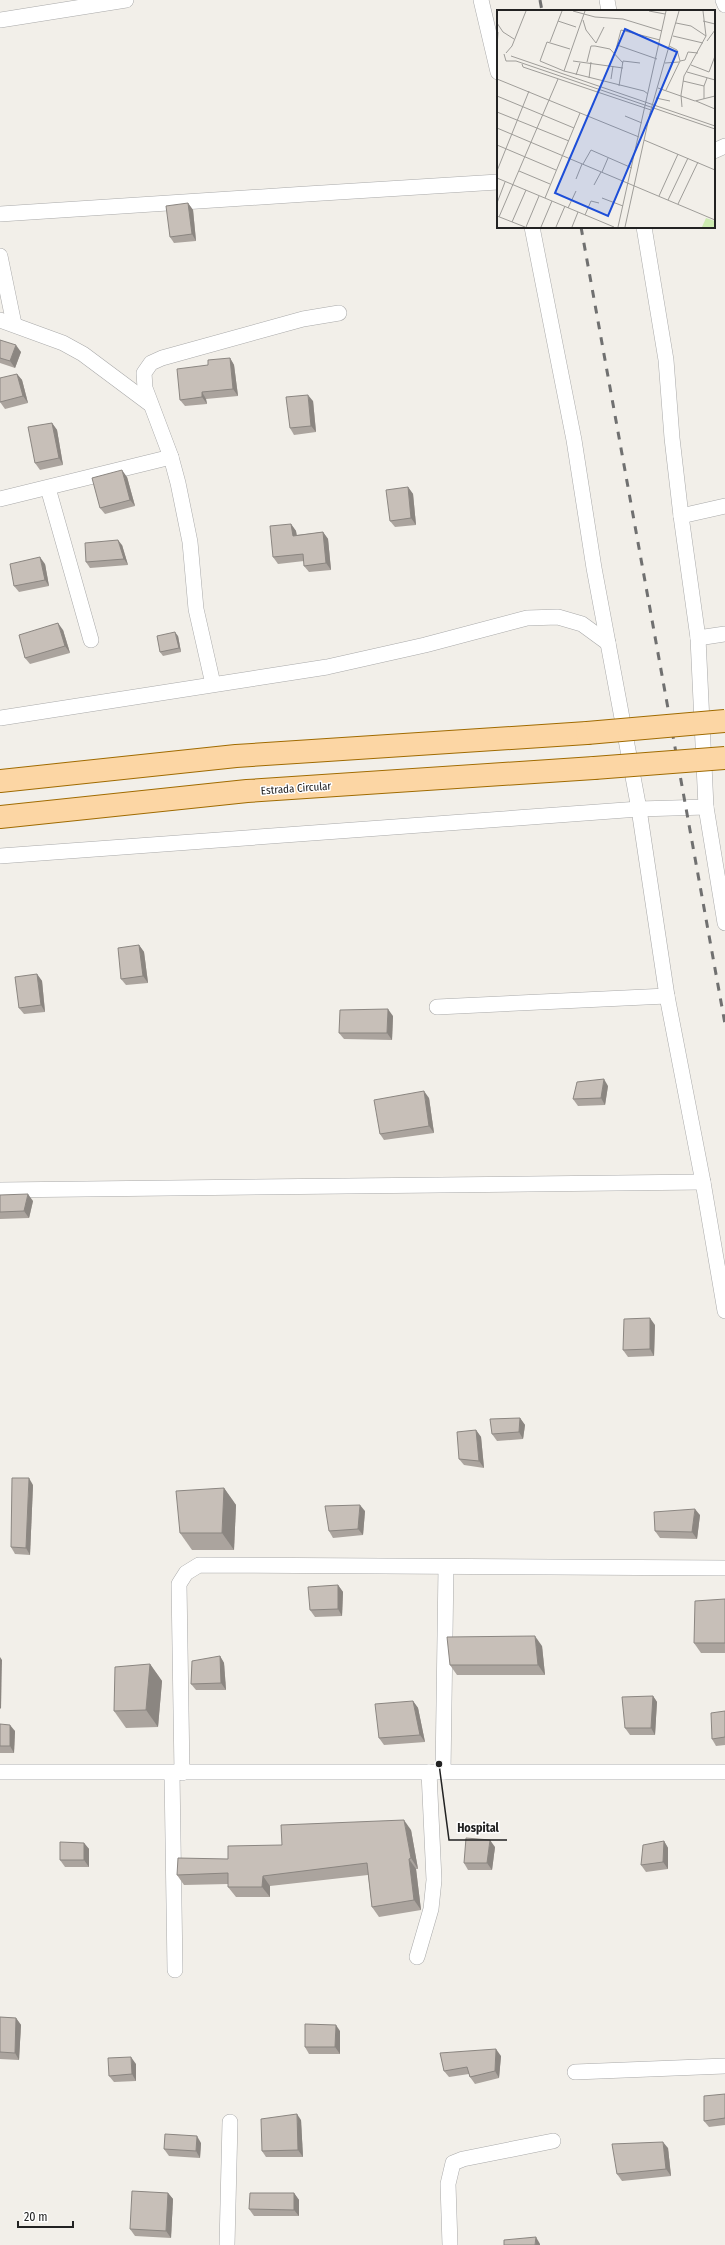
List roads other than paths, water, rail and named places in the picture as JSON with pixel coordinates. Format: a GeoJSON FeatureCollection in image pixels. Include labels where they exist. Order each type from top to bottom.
{"type":"FeatureCollection","features":[{"type":"Feature","properties":{"kind":"main road"},"geometry":{"type":"LineString","coordinates":[[0,781],[236,756],[587,733],[725,721]]}},
{"type":"Feature","properties":{"kind":"main road","name":"Estrada Circular"},"geometry":{"type":"LineString","coordinates":[[0,817],[247,791],[725,758]]}},
{"type":"Feature","properties":{"kind":"street"},"geometry":{"type":"LineString","coordinates":[[0,20],[126,0]]}},
{"type":"Feature","properties":{"kind":"street"},"geometry":{"type":"LineString","coordinates":[[481,0],[497,68]]}},
{"type":"Feature","properties":{"kind":"street"},"geometry":{"type":"LineString","coordinates":[[607,0],[609,10]]}},
{"type":"Feature","properties":{"kind":"street"},"geometry":{"type":"LineString","coordinates":[[723,0],[725,5]]}},
{"type":"Feature","properties":{"kind":"street"},"geometry":{"type":"LineString","coordinates":[[715,151],[725,146]]}},
{"type":"Feature","properties":{"kind":"street"},"geometry":{"type":"LineString","coordinates":[[0,214],[164,202],[291,196],[497,182]]}},
{"type":"Feature","properties":{"kind":"street"},"geometry":{"type":"LineString","coordinates":[[532,228],[574,440],[594,568],[639,810],[667,996],[703,1182],[725,1311]]}},
{"type":"Feature","properties":{"kind":"street"},"geometry":{"type":"LineString","coordinates":[[644,228],[666,360],[681,516],[698,638],[706,807],[725,923]]}},
{"type":"Feature","properties":{"kind":"street"},"geometry":{"type":"LineString","coordinates":[[0,256],[7,322],[63,343],[83,354],[150,404]]}},
{"type":"Feature","properties":{"kind":"street"},"geometry":{"type":"LineString","coordinates":[[213,684],[196,610],[190,542],[184,506],[171,457],[145,388],[144,373],[151,363],[162,358],[303,319],[340,313]]}},
{"type":"Feature","properties":{"kind":"street"},"geometry":{"type":"LineString","coordinates":[[0,499],[171,457]]}},
{"type":"Feature","properties":{"kind":"street"},"geometry":{"type":"LineString","coordinates":[[48,488],[91,640]]}},
{"type":"Feature","properties":{"kind":"street"},"geometry":{"type":"LineString","coordinates":[[681,516],[725,506]]}},
{"type":"Feature","properties":{"kind":"street"},"geometry":{"type":"LineString","coordinates":[[0,718],[327,667],[384,655],[527,618],[558,617],[582,624],[608,643]]}},
{"type":"Feature","properties":{"kind":"street"},"geometry":{"type":"LineString","coordinates":[[698,638],[725,634]]}},
{"type":"Feature","properties":{"kind":"street"},"geometry":{"type":"LineString","coordinates":[[0,856],[639,810],[706,807]]}},
{"type":"Feature","properties":{"kind":"street"},"geometry":{"type":"LineString","coordinates":[[437,1006],[667,996]]}},
{"type":"Feature","properties":{"kind":"street"},"geometry":{"type":"LineString","coordinates":[[0,1190],[703,1182]]}},
{"type":"Feature","properties":{"kind":"street"},"geometry":{"type":"LineString","coordinates":[[175,1970],[180,1584],[186,1573],[198,1565],[725,1568]]}},
{"type":"Feature","properties":{"kind":"street"},"geometry":{"type":"LineString","coordinates":[[417,1957],[431,1909],[434,1880],[436,1772],[446,1567]]}},
{"type":"Feature","properties":{"kind":"street"},"geometry":{"type":"LineString","coordinates":[[0,1772],[725,1772]]}},
{"type":"Feature","properties":{"kind":"street"},"geometry":{"type":"LineString","coordinates":[[575,2072],[725,2066]]}},
{"type":"Feature","properties":{"kind":"street"},"geometry":{"type":"LineString","coordinates":[[228,2245],[230,2122]]}},
{"type":"Feature","properties":{"kind":"street"},"geometry":{"type":"LineString","coordinates":[[450,2245],[448,2184],[453,2163],[463,2158],[553,2141]]}},
{"type":"Feature","properties":{"kind":"railway"},"geometry":{"type":"LineString","coordinates":[[540,0],[542,10]]}},
{"type":"Feature","properties":{"kind":"railway"},"geometry":{"type":"LineString","coordinates":[[581,228],[725,1024]]}},
{"type":"Feature","properties":{"kind":"place","name":"Hospital"},"geometry":{"type":"Point","coordinates":[439,1764]}}]}
